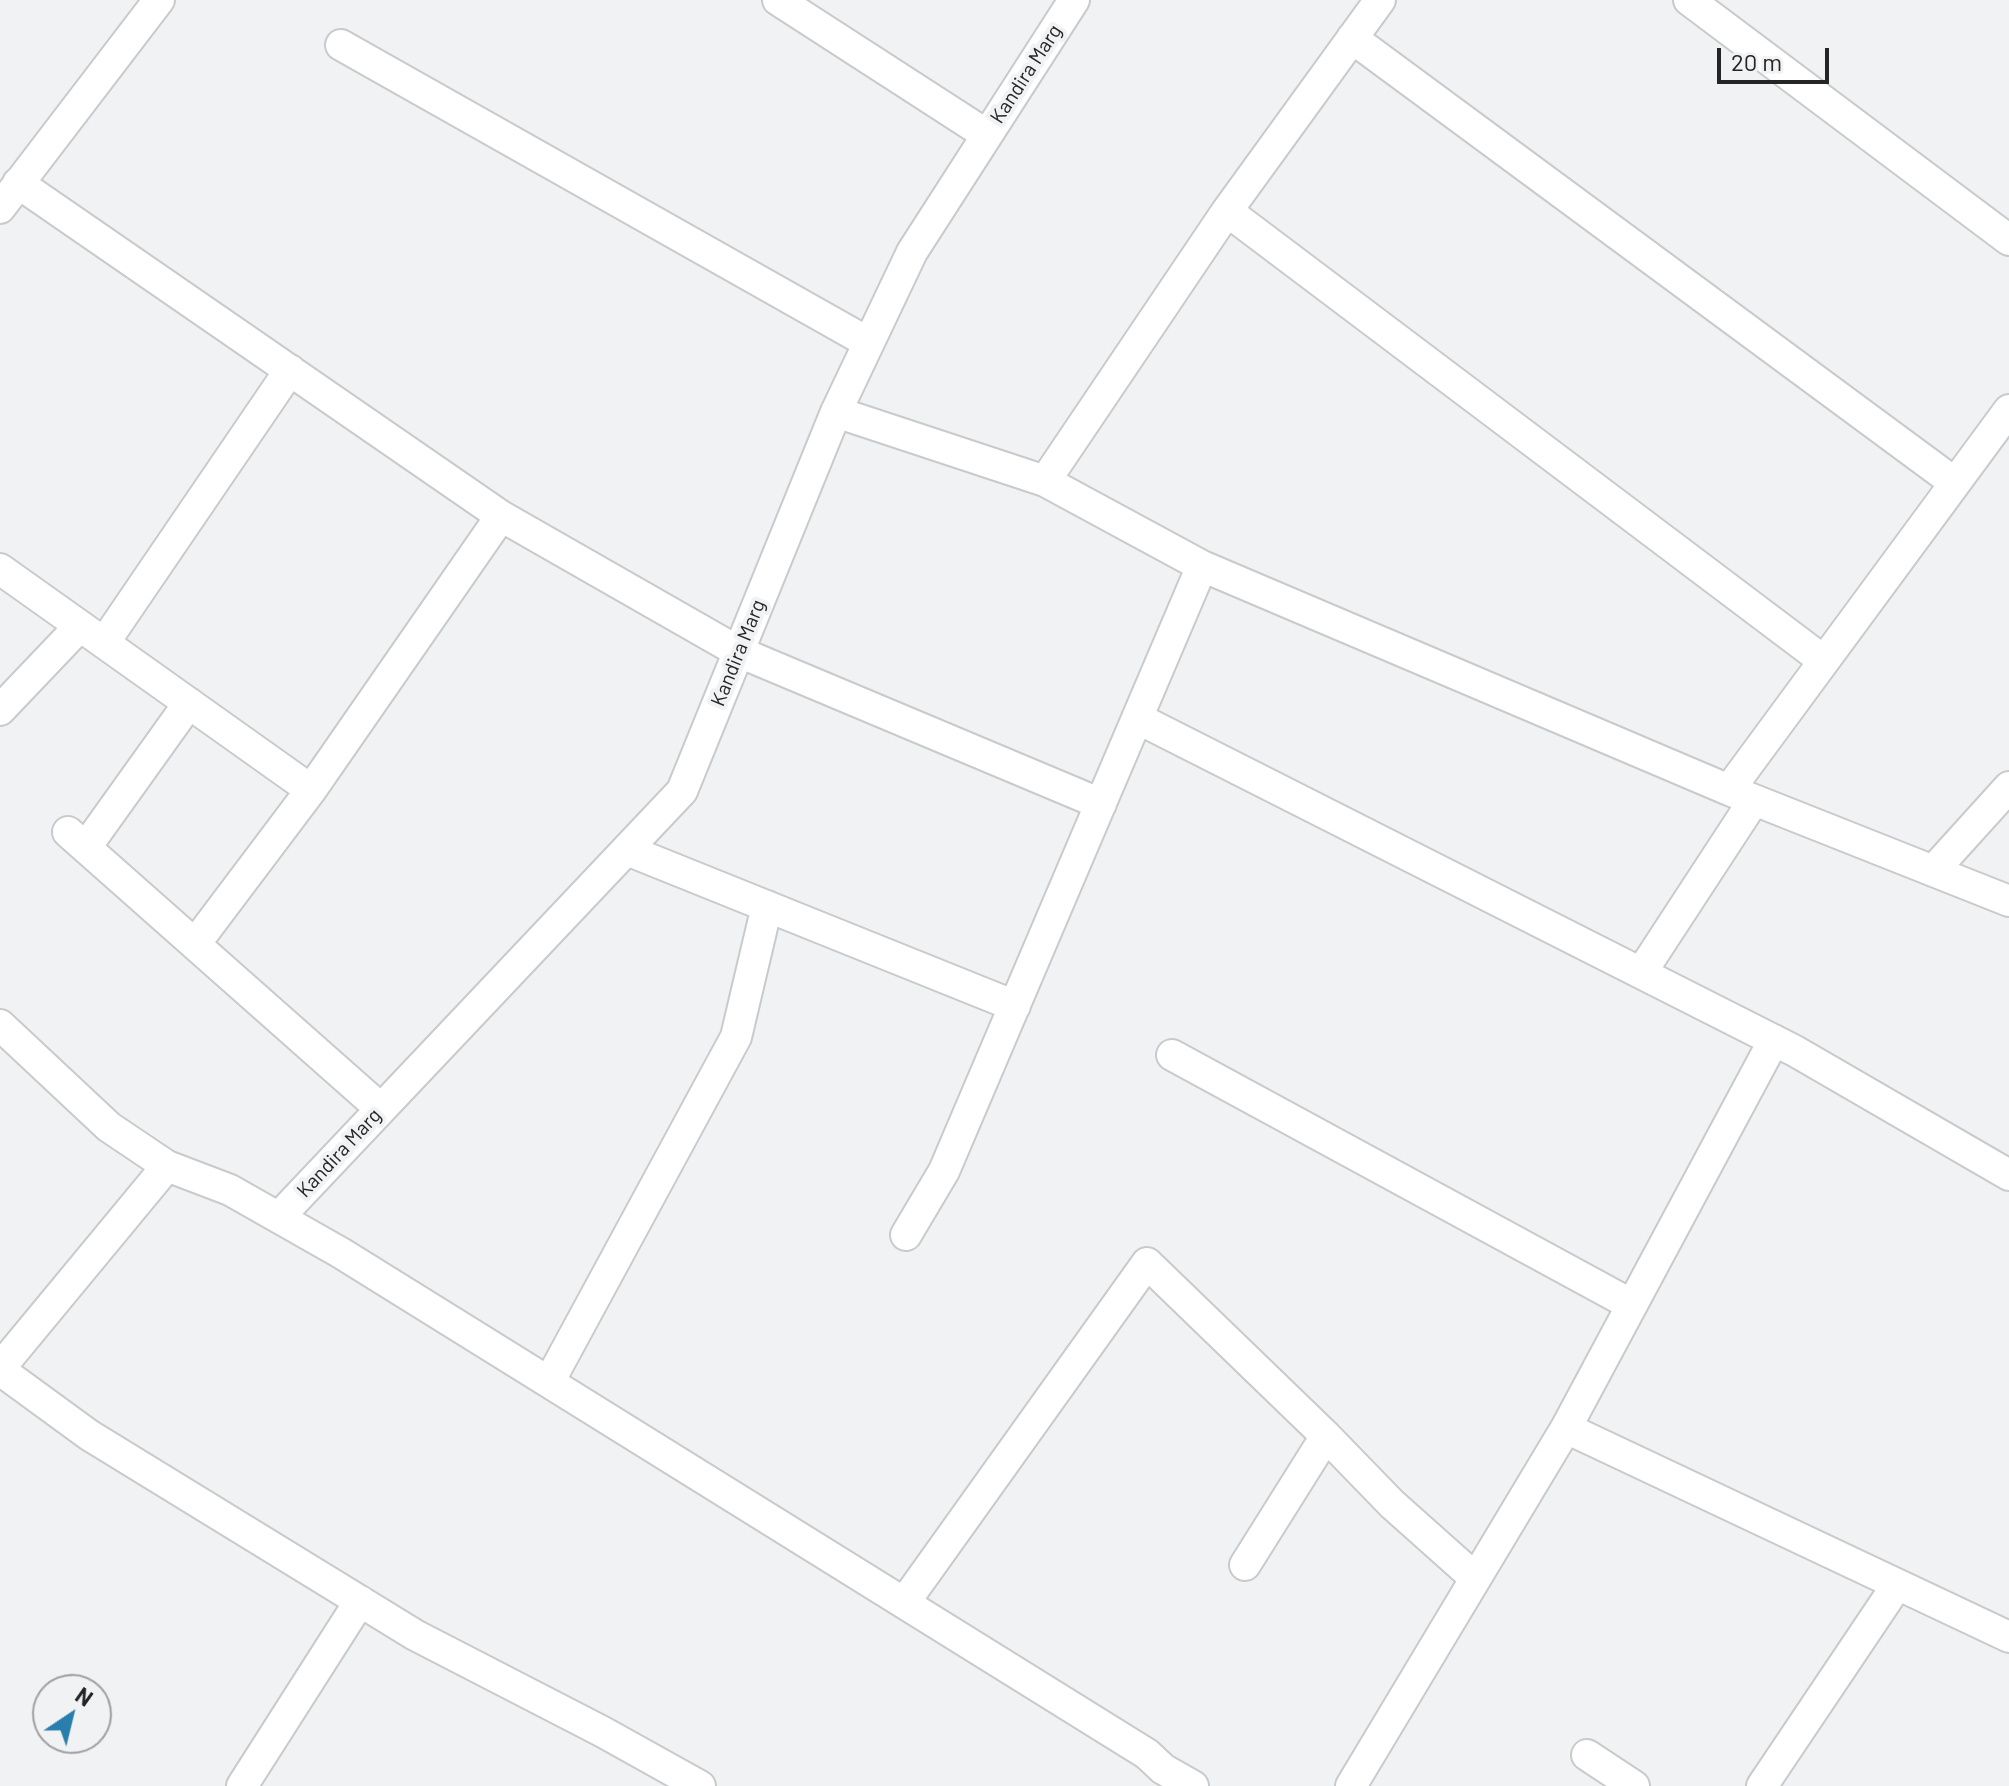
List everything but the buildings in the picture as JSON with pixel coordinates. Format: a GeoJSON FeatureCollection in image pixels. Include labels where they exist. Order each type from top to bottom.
{"type":"FeatureCollection","features":[{"type":"Feature","properties":{"kind":"street"},"geometry":{"type":"LineString","coordinates":[[0,208],[159,0]]}},
{"type":"Feature","properties":{"kind":"street","name":"Kandira Marg"},"geometry":{"type":"LineString","coordinates":[[279,1217],[682,791],[836,412],[912,252],[1074,0]]}},
{"type":"Feature","properties":{"kind":"street"},"geometry":{"type":"LineString","coordinates":[[1045,481],[1227,211],[1380,0]]}},
{"type":"Feature","properties":{"kind":"street"},"geometry":{"type":"LineString","coordinates":[[1689,0],[2009,240]]}},
{"type":"Feature","properties":{"kind":"street"},"geometry":{"type":"LineString","coordinates":[[798,5],[987,135]]}},
{"type":"Feature","properties":{"kind":"street"},"geometry":{"type":"LineString","coordinates":[[1352,38],[1955,483]]}},
{"type":"Feature","properties":{"kind":"street"},"geometry":{"type":"LineString","coordinates":[[341,45],[869,343]]}},
{"type":"Feature","properties":{"kind":"street"},"geometry":{"type":"LineString","coordinates":[[18,183],[501,516],[739,652],[1101,804]]}},
{"type":"Feature","properties":{"kind":"street"},"geometry":{"type":"LineString","coordinates":[[1227,211],[1824,661]]}},
{"type":"Feature","properties":{"kind":"street"},"geometry":{"type":"LineString","coordinates":[[0,710],[92,634],[290,370]]}},
{"type":"Feature","properties":{"kind":"street"},"geometry":{"type":"LineString","coordinates":[[1641,973],[1742,795],[1824,661],[2009,410]]}},
{"type":"Feature","properties":{"kind":"street"},"geometry":{"type":"LineString","coordinates":[[836,412],[1045,481],[1202,566],[1742,795],[2009,901]]}},
{"type":"Feature","properties":{"kind":"street"},"geometry":{"type":"LineString","coordinates":[[195,944],[311,790],[501,516]]}},
{"type":"Feature","properties":{"kind":"street"},"geometry":{"type":"LineString","coordinates":[[906,1235],[944,1171],[1202,566]]}},
{"type":"Feature","properties":{"kind":"street"},"geometry":{"type":"LineString","coordinates":[[0,569],[311,790]]}},
{"type":"Feature","properties":{"kind":"street"},"geometry":{"type":"LineString","coordinates":[[189,703],[77,840],[381,1109]]}},
{"type":"Feature","properties":{"kind":"street"},"geometry":{"type":"LineString","coordinates":[[1137,718],[1774,1040],[2009,1175]]}},
{"type":"Feature","properties":{"kind":"street"},"geometry":{"type":"LineString","coordinates":[[1933,871],[2009,787]]}},
{"type":"Feature","properties":{"kind":"street"},"geometry":{"type":"LineString","coordinates":[[627,850],[1015,1006]]}},
{"type":"Feature","properties":{"kind":"street"},"geometry":{"type":"LineString","coordinates":[[549,1382],[736,1037],[767,906]]}},
{"type":"Feature","properties":{"kind":"street"},"geometry":{"type":"LineString","coordinates":[[0,1025],[109,1127],[167,1166],[230,1190],[341,1253],[1147,1754],[1158,1778],[1193,1786]]}},
{"type":"Feature","properties":{"kind":"street"},"geometry":{"type":"LineString","coordinates":[[1351,1786],[1566,1428],[1774,1040]]}},
{"type":"Feature","properties":{"kind":"street"},"geometry":{"type":"LineString","coordinates":[[1172,1055],[1632,1305]]}},
{"type":"Feature","properties":{"kind":"street"},"geometry":{"type":"LineString","coordinates":[[167,1166],[0,1369],[89,1435],[415,1635],[700,1786]]}},
{"type":"Feature","properties":{"kind":"street"},"geometry":{"type":"LineString","coordinates":[[904,1603],[1147,1263],[1392,1504],[1475,1578]]}},
{"type":"Feature","properties":{"kind":"street"},"geometry":{"type":"LineString","coordinates":[[1566,1428],[2009,1637]]}},
{"type":"Feature","properties":{"kind":"street"},"geometry":{"type":"LineString","coordinates":[[1245,1565],[1326,1436]]}},
{"type":"Feature","properties":{"kind":"street"},"geometry":{"type":"LineString","coordinates":[[1762,1786],[1897,1585]]}},
{"type":"Feature","properties":{"kind":"street"},"geometry":{"type":"LineString","coordinates":[[242,1786],[360,1601]]}},
{"type":"Feature","properties":{"kind":"street"},"geometry":{"type":"LineString","coordinates":[[1587,1755],[1634,1786]]}}]}
